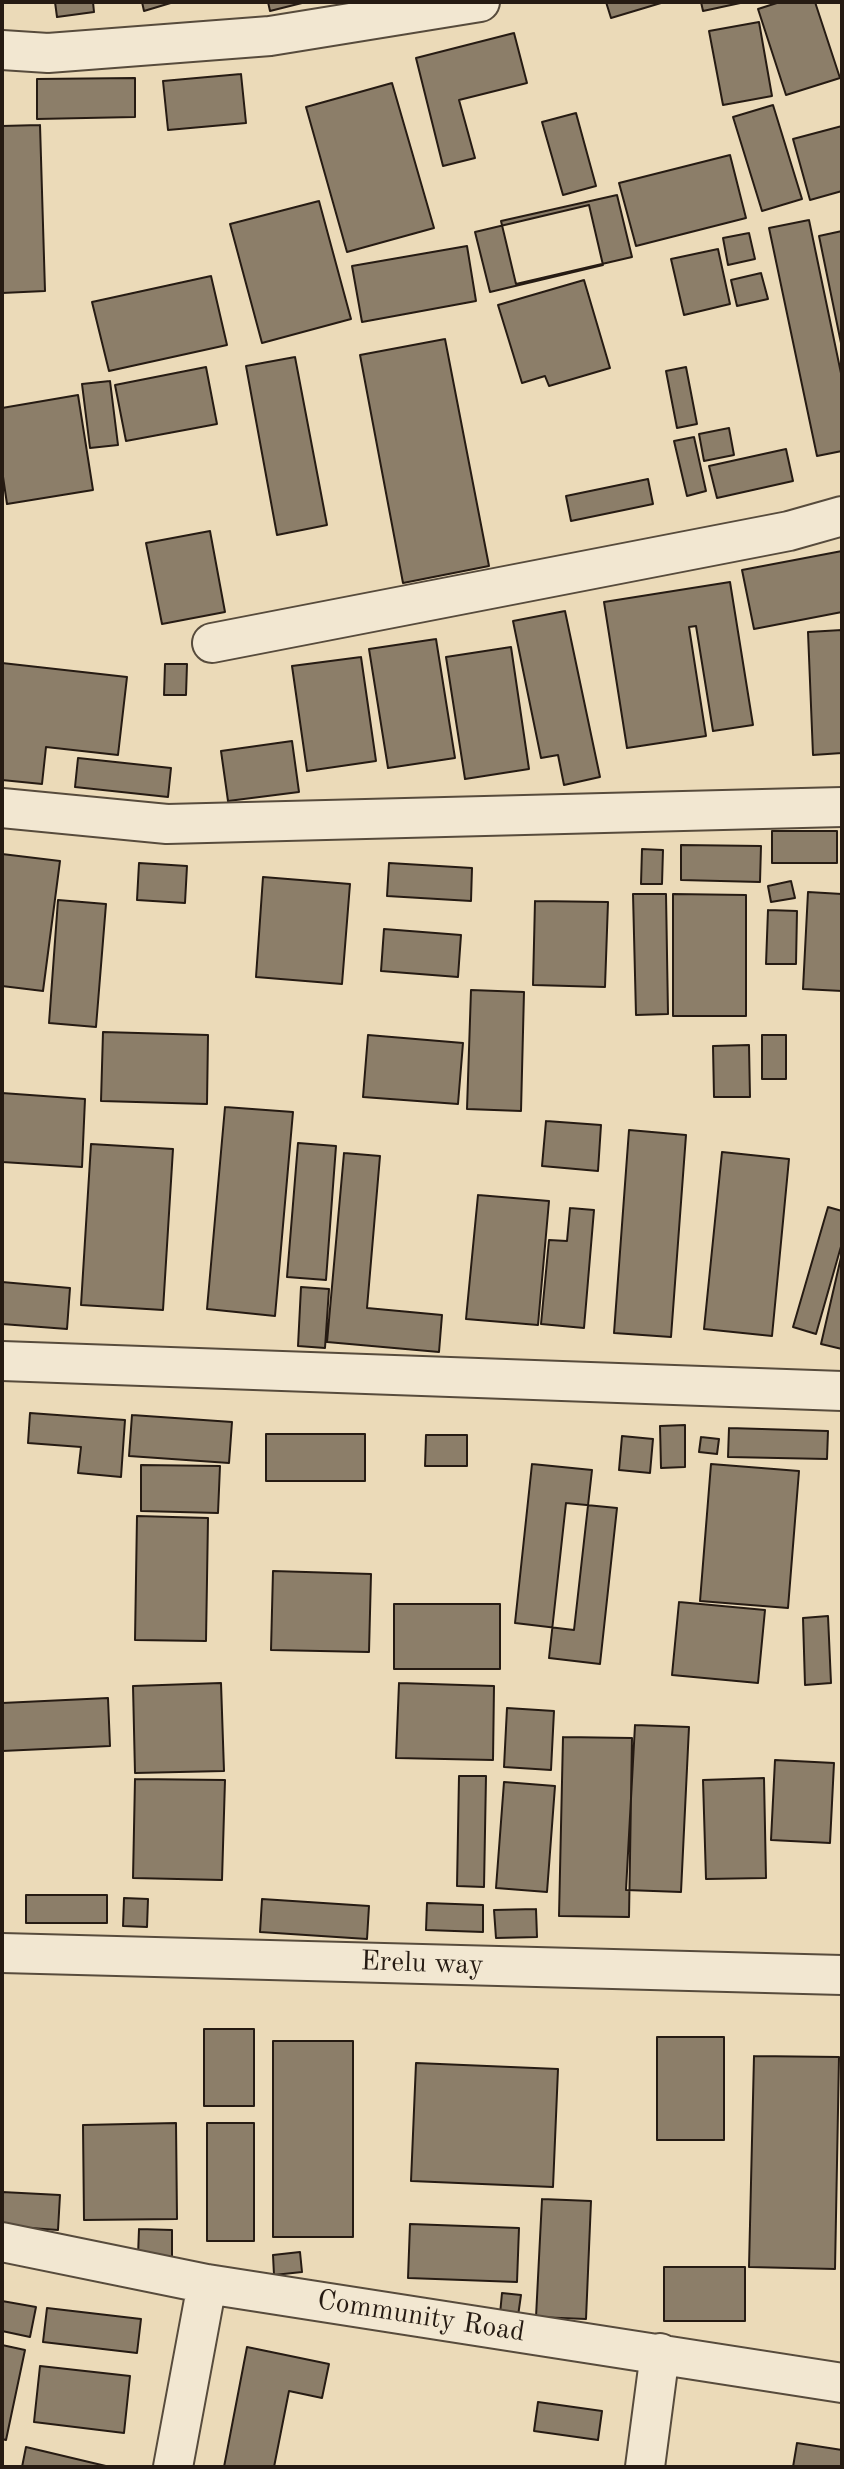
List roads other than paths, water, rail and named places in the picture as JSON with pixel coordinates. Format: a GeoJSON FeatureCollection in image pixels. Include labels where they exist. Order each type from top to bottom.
{"type":"FeatureCollection","features":[{"type":"Feature","properties":{"kind":"street"},"geometry":{"type":"LineString","coordinates":[[2,50],[48,53],[270,36],[480,2]]}},
{"type":"Feature","properties":{"kind":"street"},"geometry":{"type":"LineString","coordinates":[[212,643],[789,531],[842,516]]}},
{"type":"Feature","properties":{"kind":"street"},"geometry":{"type":"LineString","coordinates":[[2,808],[167,824],[842,807]]}},
{"type":"Feature","properties":{"kind":"street"},"geometry":{"type":"LineString","coordinates":[[2,1360],[842,1391]]}},
{"type":"Feature","properties":{"kind":"street","name":"Erelu way"},"geometry":{"type":"LineString","coordinates":[[2,1952],[842,1975]]}},
{"type":"Feature","properties":{"kind":"street","name":"Community Road"},"geometry":{"type":"LineString","coordinates":[[2,2242],[207,2284],[842,2383]]}},
{"type":"Feature","properties":{"kind":"street"},"geometry":{"type":"LineString","coordinates":[[173,2467],[207,2284]]}},
{"type":"Feature","properties":{"kind":"street"},"geometry":{"type":"LineString","coordinates":[[645,2467],[660,2353]]}}]}
